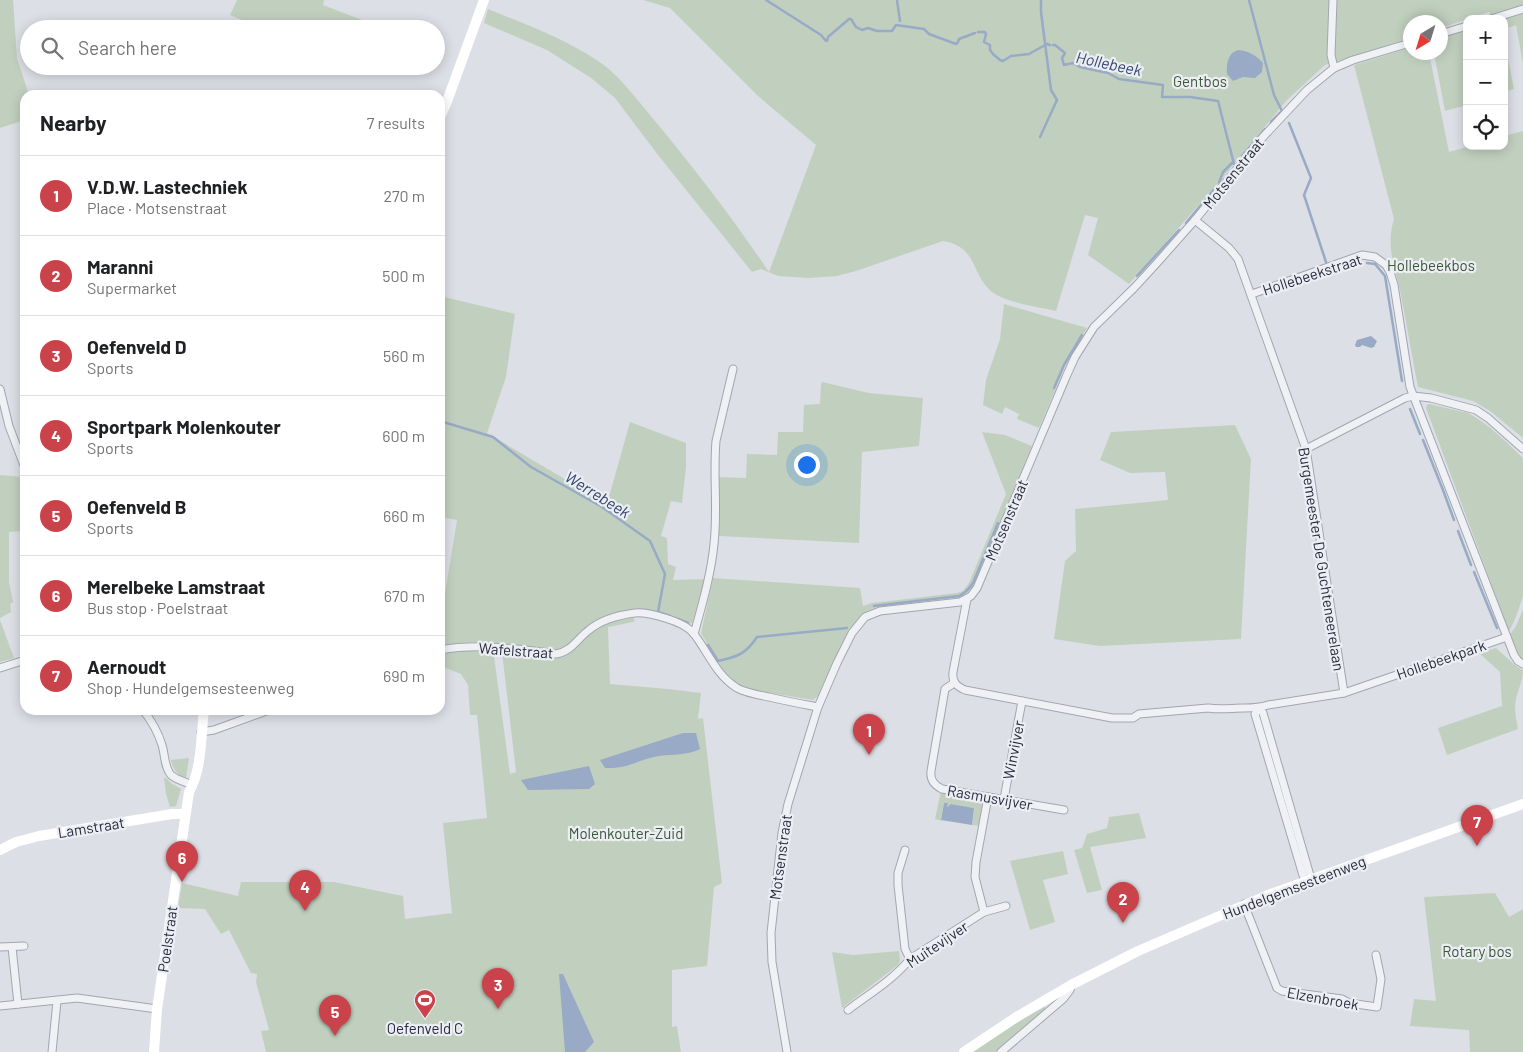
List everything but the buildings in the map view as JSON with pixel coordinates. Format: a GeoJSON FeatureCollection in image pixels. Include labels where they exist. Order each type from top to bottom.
{"type":"FeatureCollection","features":[{"type":"Feature","properties":{"kind":"street"},"geometry":{"type":"LineString","coordinates":[[445,104],[484,0]]}},
{"type":"Feature","properties":{"kind":"street"},"geometry":{"type":"LineString","coordinates":[[1333,0],[1331,55],[1334,68]]}},
{"type":"Feature","properties":{"kind":"street"},"geometry":{"type":"LineString","coordinates":[[1504,15],[1523,9]]}},
{"type":"Feature","properties":{"kind":"street"},"geometry":{"type":"LineString","coordinates":[[1448,32],[1463,27]]}},
{"type":"Feature","properties":{"kind":"street","name":"Motsenstraat"},"geometry":{"type":"LineString","coordinates":[[786,1052],[772,962],[771,934],[784,818],[818,707],[852,633],[865,617],[880,611],[946,604],[967,599],[977,588],[1066,377],[1094,327],[1134,288],[1195,220],[1289,107],[1318,80],[1334,68],[1353,60],[1403,45]]}},
{"type":"Feature","properties":{"kind":"street","name":"Burgemeester De Guchteneerelaan"},"geometry":{"type":"LineString","coordinates":[[954,683],[965,690],[1112,718],[1133,718],[1139,714],[1208,708],[1218,710],[1259,708],[1344,693],[1306,449],[1238,259],[1229,248],[1195,220]]}},
{"type":"Feature","properties":{"kind":"street","name":"Hollebeekstraat"},"geometry":{"type":"LineString","coordinates":[[1252,294],[1362,255],[1375,257],[1386,266],[1394,285],[1408,377],[1413,396],[1507,637]]}},
{"type":"Feature","properties":{"kind":"street"},"geometry":{"type":"LineString","coordinates":[[694,634],[711,566],[716,515],[716,446],[732,369]]}},
{"type":"Feature","properties":{"kind":"street"},"geometry":{"type":"LineString","coordinates":[[0,389],[9,426],[20,455]]}},
{"type":"Feature","properties":{"kind":"street"},"geometry":{"type":"LineString","coordinates":[[1306,449],[1405,398],[1413,396],[1448,402],[1476,410],[1488,418],[1523,449]]}},
{"type":"Feature","properties":{"kind":"street"},"geometry":{"type":"LineString","coordinates":[[954,683],[952,678],[967,599]]}},
{"type":"Feature","properties":{"kind":"street","name":"Wafelstraat"},"geometry":{"type":"LineString","coordinates":[[445,649],[495,646],[556,654],[562,653],[575,644],[595,625],[612,618],[638,613],[650,614],[673,621],[684,626],[694,634],[715,666],[736,688],[818,707]]}},
{"type":"Feature","properties":{"kind":"street"},"geometry":{"type":"LineString","coordinates":[[1507,637],[1514,655],[1523,664]]}},
{"type":"Feature","properties":{"kind":"street","name":"Hollebeekpark"},"geometry":{"type":"LineString","coordinates":[[1344,693],[1507,637]]}},
{"type":"Feature","properties":{"kind":"street"},"geometry":{"type":"LineString","coordinates":[[0,668],[20,662]]}},
{"type":"Feature","properties":{"kind":"street","name":"Rasmusvijver"},"geometry":{"type":"LineString","coordinates":[[954,683],[945,689],[930,777],[935,784],[942,789],[1064,810]]}},
{"type":"Feature","properties":{"kind":"street","name":"Winvijver"},"geometry":{"type":"LineString","coordinates":[[1004,799],[1022,701]]}},
{"type":"Feature","properties":{"kind":"street"},"geometry":{"type":"LineString","coordinates":[[1259,708],[1255,714],[1268,746],[1308,881]]}},
{"type":"Feature","properties":{"kind":"street"},"geometry":{"type":"LineString","coordinates":[[146,715],[162,744],[170,774],[178,780],[193,785]]}},
{"type":"Feature","properties":{"kind":"street","name":"Poelstraat"},"geometry":{"type":"LineString","coordinates":[[154,1052],[157,1009],[188,792],[193,785],[196,772],[203,715]]}},
{"type":"Feature","properties":{"kind":"street"},"geometry":{"type":"LineString","coordinates":[[201,732],[214,730],[255,715]]}},
{"type":"Feature","properties":{"kind":"street"},"geometry":{"type":"LineString","coordinates":[[984,912],[975,877],[988,797]]}},
{"type":"Feature","properties":{"kind":"street","name":"Hundelgemsesteenweg"},"geometry":{"type":"LineString","coordinates":[[964,1052],[1018,1016],[1071,985],[1138,951],[1244,904],[1523,804]]}},
{"type":"Feature","properties":{"kind":"street","name":"Lamstraat"},"geometry":{"type":"LineString","coordinates":[[0,850],[16,842],[39,836],[172,814],[185,814]]}},
{"type":"Feature","properties":{"kind":"street"},"geometry":{"type":"LineString","coordinates":[[905,850],[898,874],[898,885],[905,949],[910,959]]}},
{"type":"Feature","properties":{"kind":"street","name":"Elzenbroek"},"geometry":{"type":"LineString","coordinates":[[1244,904],[1277,988],[1282,991],[1342,999],[1349,1003],[1377,1007],[1381,979],[1376,955]]}},
{"type":"Feature","properties":{"kind":"street","name":"Muitevijver"},"geometry":{"type":"LineString","coordinates":[[848,1010],[904,967],[910,959],[984,912],[1006,906]]}},
{"type":"Feature","properties":{"kind":"street"},"geometry":{"type":"LineString","coordinates":[[0,948],[24,946]]}},
{"type":"Feature","properties":{"kind":"street"},"geometry":{"type":"LineString","coordinates":[[12,947],[18,1004]]}},
{"type":"Feature","properties":{"kind":"street","name":"Hundelgemsesteenweg"},"geometry":{"type":"LineString","coordinates":[[1001,1052],[1063,998],[1070,990],[1071,985]]}},
{"type":"Feature","properties":{"kind":"street"},"geometry":{"type":"LineString","coordinates":[[0,1006],[77,998],[157,1009]]}},
{"type":"Feature","properties":{"kind":"street"},"geometry":{"type":"LineString","coordinates":[[52,1052],[57,1001]]}},
{"type":"Feature","properties":{"kind":"green space"},"geometry":{"type":"Polygon","coordinates":[[[0,0],[13,0],[17,58],[20,75],[23,75],[27,90],[20,90],[20,122],[0,128],[0,0]]]}},
{"type":"Feature","properties":{"kind":"green space"},"geometry":{"type":"Polygon","coordinates":[[[237,0],[324,0],[323,5],[362,20],[242,20],[230,15],[237,0]]]}},
{"type":"Feature","properties":{"kind":"green space","name":"Gentbos"},"geometry":{"type":"Polygon","coordinates":[[[643,0],[1523,0],[1523,64],[1516,25],[1508,28],[1508,15],[1490,15],[1489,12],[1480,15],[1463,15],[1463,21],[1448,26],[1448,15],[1403,15],[1403,40],[1325,65],[1287,100],[1220,181],[1129,284],[1088,255],[1098,218],[1085,215],[1056,311],[1014,302],[998,296],[985,285],[968,255],[962,249],[954,244],[943,241],[837,276],[809,278],[778,276],[761,269],[752,272],[615,98],[591,78],[547,50],[484,23],[488,9],[560,40],[588,54],[608,68],[630,90],[685,158],[769,272],[816,145],[758,96],[670,8],[643,0]]]}},
{"type":"Feature","properties":{"kind":"green space"},"geometry":{"type":"Polygon","coordinates":[[[1463,29],[1463,106],[1445,111],[1435,60],[1448,60],[1448,34],[1463,29]]]}},
{"type":"Feature","properties":{"kind":"green space","name":"Hollebeekbos"},"geometry":{"type":"Polygon","coordinates":[[[1403,50],[1403,60],[1430,60],[1449,152],[1463,148],[1463,150],[1508,150],[1508,135],[1523,131],[1523,438],[1490,411],[1473,401],[1418,387],[1401,295],[1392,258],[1391,239],[1394,219],[1354,65],[1403,50]]]}},
{"type":"Feature","properties":{"kind":"green space"},"geometry":{"type":"Polygon","coordinates":[[[1508,59],[1514,89],[1508,91],[1508,59]]]}},
{"type":"Feature","properties":{"kind":"green space"},"geometry":{"type":"Polygon","coordinates":[[[445,297],[515,314],[506,377],[487,433],[607,504],[630,422],[686,443],[686,467],[682,503],[671,501],[661,536],[667,538],[668,564],[676,567],[673,580],[705,579],[692,623],[688,624],[663,615],[604,618],[580,631],[565,648],[554,650],[498,643],[475,642],[445,645],[445,593],[457,520],[445,518],[445,297]]]}},
{"type":"Feature","properties":{"kind":"green space"},"geometry":{"type":"Polygon","coordinates":[[[1004,304],[1087,328],[1066,364],[1039,428],[1017,419],[1019,414],[1005,407],[1002,414],[983,405],[986,380],[1000,339],[1004,304]]]}},
{"type":"Feature","properties":{"kind":"green space"},"geometry":{"type":"Polygon","coordinates":[[[822,382],[869,393],[923,398],[919,446],[862,452],[859,543],[719,536],[718,477],[746,478],[747,454],[777,455],[778,432],[803,432],[804,405],[820,404],[822,382]]]}},
{"type":"Feature","properties":{"kind":"green space"},"geometry":{"type":"Polygon","coordinates":[[[1429,404],[1468,413],[1476,417],[1523,458],[1523,597],[1508,632],[1426,408],[1429,404]]]}},
{"type":"Feature","properties":{"kind":"green space"},"geometry":{"type":"Polygon","coordinates":[[[1235,425],[1251,459],[1241,639],[1100,646],[1054,639],[1065,561],[1076,551],[1075,509],[1168,500],[1165,472],[1130,473],[1100,460],[1111,432],[1235,425]]]}},
{"type":"Feature","properties":{"kind":"green space"},"geometry":{"type":"Polygon","coordinates":[[[982,432],[1005,435],[1032,446],[979,575],[970,591],[960,597],[876,607],[865,612],[848,631],[818,696],[813,700],[759,691],[735,682],[720,666],[701,633],[713,578],[860,588],[863,606],[872,603],[963,591],[969,583],[1006,494],[982,432]]]}},
{"type":"Feature","properties":{"kind":"green space"},"geometry":{"type":"Polygon","coordinates":[[[0,475],[20,477],[20,531],[9,532],[9,582],[13,602],[10,604],[11,612],[0,618],[0,475]]]}},
{"type":"Feature","properties":{"kind":"green space"},"geometry":{"type":"Polygon","coordinates":[[[1523,609],[1523,661],[1517,656],[1509,636],[1516,626],[1523,609]]]}},
{"type":"Feature","properties":{"kind":"green space","name":"Molenkouter-Zuid"},"geometry":{"type":"Polygon","coordinates":[[[633,618],[635,621],[608,627],[610,684],[701,693],[698,719],[703,718],[722,883],[714,887],[707,966],[672,970],[672,1027],[677,1026],[681,1052],[266,1052],[261,1031],[269,1030],[256,982],[257,974],[251,973],[229,930],[221,934],[205,909],[178,908],[182,883],[238,896],[241,882],[334,882],[403,896],[405,919],[452,913],[443,823],[487,818],[477,715],[470,715],[468,685],[461,674],[445,668],[445,652],[493,649],[510,774],[516,772],[502,652],[551,657],[559,656],[575,647],[594,629],[623,619],[633,618]]]}},
{"type":"Feature","properties":{"kind":"green space"},"geometry":{"type":"Polygon","coordinates":[[[0,620],[14,658],[0,662],[0,620]]]}},
{"type":"Feature","properties":{"kind":"green space"},"geometry":{"type":"Polygon","coordinates":[[[1496,648],[1523,670],[1515,703],[1518,729],[1447,755],[1438,728],[1502,706],[1500,672],[1479,653],[1496,648]]]}},
{"type":"Feature","properties":{"kind":"green space"},"geometry":{"type":"Polygon","coordinates":[[[189,758],[186,778],[176,771],[171,760],[189,758]]]}},
{"type":"Feature","properties":{"kind":"green space"},"geometry":{"type":"Polygon","coordinates":[[[164,778],[181,789],[176,806],[170,807],[164,778]]]}},
{"type":"Feature","properties":{"kind":"green space"},"geometry":{"type":"Polygon","coordinates":[[[941,791],[980,799],[984,804],[980,826],[972,825],[974,808],[949,804],[949,807],[947,807],[946,803],[944,803],[942,821],[935,819],[941,791]]]}},
{"type":"Feature","properties":{"kind":"green space"},"geometry":{"type":"Polygon","coordinates":[[[1139,813],[1146,838],[1090,847],[1102,890],[1087,893],[1074,850],[1082,848],[1087,834],[1107,828],[1109,817],[1139,813]]]}},
{"type":"Feature","properties":{"kind":"green space"},"geometry":{"type":"Polygon","coordinates":[[[1063,851],[1068,874],[1043,880],[1055,922],[1030,930],[1010,861],[1063,851]]]}},
{"type":"Feature","properties":{"kind":"green space","name":"Rotary bos"},"geometry":{"type":"Polygon","coordinates":[[[1495,893],[1509,917],[1523,909],[1523,1052],[1470,1052],[1469,1030],[1410,1026],[1414,999],[1436,1001],[1424,897],[1495,893]]]}},
{"type":"Feature","properties":{"kind":"green space"},"geometry":{"type":"Polygon","coordinates":[[[899,951],[900,961],[898,965],[842,1008],[832,952],[853,955],[899,951]]]}},
{"type":"Feature","properties":{"kind":"green space"},"geometry":{"type":"Polygon","coordinates":[[[1044,1007],[1045,1010],[996,1052],[970,1052],[999,1033],[1044,1007]]]}},
{"type":"Feature","properties":{"kind":"water"},"geometry":{"type":"Polygon","coordinates":[[[1238,50],[1252,54],[1263,63],[1262,72],[1255,78],[1243,77],[1233,81],[1227,74],[1228,59],[1238,50]]]}},
{"type":"Feature","properties":{"kind":"water"},"geometry":{"type":"Polygon","coordinates":[[[1371,336],[1377,341],[1374,347],[1362,345],[1356,347],[1357,340],[1371,336]]]}},
{"type":"Feature","properties":{"kind":"water"},"geometry":{"type":"Polygon","coordinates":[[[683,733],[696,733],[700,749],[688,753],[656,757],[618,768],[605,768],[600,760],[683,733]]]}},
{"type":"Feature","properties":{"kind":"water"},"geometry":{"type":"Polygon","coordinates":[[[589,766],[595,784],[589,789],[528,790],[521,780],[589,766]]]}},
{"type":"Feature","properties":{"kind":"water"},"geometry":{"type":"Polygon","coordinates":[[[944,803],[948,803],[948,807],[950,804],[974,808],[972,825],[941,820],[944,803]]]}},
{"type":"Feature","properties":{"kind":"water"},"geometry":{"type":"Polygon","coordinates":[[[559,974],[563,974],[594,1042],[585,1052],[565,1052],[559,974]]]}},
{"type":"Feature","properties":{"kind":"waterway","name":"Hollebeek"},"geometry":{"type":"LineString","coordinates":[[766,0],[821,35],[826,41],[828,37],[849,19],[851,19],[856,27],[862,30],[868,28],[877,31],[892,31],[896,25],[924,29],[929,34],[956,44],[959,39],[975,33]]}},
{"type":"Feature","properties":{"kind":"waterway"},"geometry":{"type":"LineString","coordinates":[[897,0],[900,21]]}},
{"type":"Feature","properties":{"kind":"waterway"},"geometry":{"type":"LineString","coordinates":[[1040,137],[1057,100],[1051,90],[1041,0]]}},
{"type":"Feature","properties":{"kind":"waterway","name":"Hollebeek"},"geometry":{"type":"LineString","coordinates":[[1249,0],[1274,95],[1282,111],[1271,122]]}},
{"type":"Feature","properties":{"kind":"waterway","name":"Hollebeek"},"geometry":{"type":"LineString","coordinates":[[978,32],[985,32],[984,42],[990,45],[990,50],[993,54],[1003,61],[1011,56],[1029,54],[1047,44],[1050,45]]}},
{"type":"Feature","properties":{"kind":"waterway","name":"Hollebeek"},"geometry":{"type":"LineString","coordinates":[[1053,45],[1065,53],[1062,58],[1064,65],[1073,63],[1080,67],[1108,73],[1119,79],[1163,85],[1162,97],[1190,97],[1218,101],[1234,164]]}},
{"type":"Feature","properties":{"kind":"waterway","name":"Hollebeek"},"geometry":{"type":"LineString","coordinates":[[1289,123],[1311,178],[1304,195],[1326,262]]}},
{"type":"Feature","properties":{"kind":"waterway","name":"Hollebeek"},"geometry":{"type":"LineString","coordinates":[[1242,156],[1265,129]]}},
{"type":"Feature","properties":{"kind":"waterway","name":"Werrebeek"},"geometry":{"type":"LineString","coordinates":[[1219,183],[1223,172],[1233,162]]}},
{"type":"Feature","properties":{"kind":"waterway","name":"Werrebeek"},"geometry":{"type":"LineString","coordinates":[[1186,223],[1216,187]]}},
{"type":"Feature","properties":{"kind":"waterway","name":"Werrebeek"},"geometry":{"type":"LineString","coordinates":[[1137,276],[1179,230]]}},
{"type":"Feature","properties":{"kind":"waterway","name":"Hollebeek"},"geometry":{"type":"LineString","coordinates":[[1367,263],[1375,264],[1385,276],[1402,381]]}},
{"type":"Feature","properties":{"kind":"waterway","name":"Werrebeek"},"geometry":{"type":"LineString","coordinates":[[1054,388],[1064,365],[1082,335]]}},
{"type":"Feature","properties":{"kind":"waterway"},"geometry":{"type":"LineString","coordinates":[[1410,409],[1420,434]]}},
{"type":"Feature","properties":{"kind":"waterway","name":"Werrebeek"},"geometry":{"type":"LineString","coordinates":[[445,423],[493,437],[531,467],[602,507],[650,541],[665,574],[658,612],[670,616]]}},
{"type":"Feature","properties":{"kind":"waterway"},"geometry":{"type":"LineString","coordinates":[[1423,440],[1454,520]]}},
{"type":"Feature","properties":{"kind":"waterway","name":"Werrebeek"},"geometry":{"type":"LineString","coordinates":[[874,606],[963,594],[973,583],[998,523]]}},
{"type":"Feature","properties":{"kind":"waterway"},"geometry":{"type":"LineString","coordinates":[[1458,531],[1471,565]]}},
{"type":"Feature","properties":{"kind":"waterway"},"geometry":{"type":"LineString","coordinates":[[1474,572],[1497,628]]}},
{"type":"Feature","properties":{"kind":"waterway","name":"Werrebeek"},"geometry":{"type":"LineString","coordinates":[[678,619],[688,623]]}},
{"type":"Feature","properties":{"kind":"waterway","name":"Werrebeek"},"geometry":{"type":"LineString","coordinates":[[708,645],[718,661],[741,654],[757,637],[847,628]]}},
{"type":"Feature","properties":{"kind":"place","name":"V.D.W. Lastechniek"},"geometry":{"type":"Point","coordinates":[869,755]}},
{"type":"Feature","properties":{"kind":"place","name":"Aernoudt"},"geometry":{"type":"Point","coordinates":[1477,846]}},
{"type":"Feature","properties":{"kind":"place","name":"Merelbeke Lamstraat"},"geometry":{"type":"Point","coordinates":[182,882]}},
{"type":"Feature","properties":{"kind":"place","name":"Sportpark Molenkouter"},"geometry":{"type":"Point","coordinates":[305,911]}},
{"type":"Feature","properties":{"kind":"place","name":"Maranni"},"geometry":{"type":"Point","coordinates":[1123,923]}},
{"type":"Feature","properties":{"kind":"place","name":"Oefenveld D"},"geometry":{"type":"Point","coordinates":[498,1009]}},
{"type":"Feature","properties":{"kind":"place","name":"Oefenveld C"},"geometry":{"type":"Point","coordinates":[425,1019]}},
{"type":"Feature","properties":{"kind":"place","name":"Oefenveld B"},"geometry":{"type":"Point","coordinates":[335,1036]}}]}
